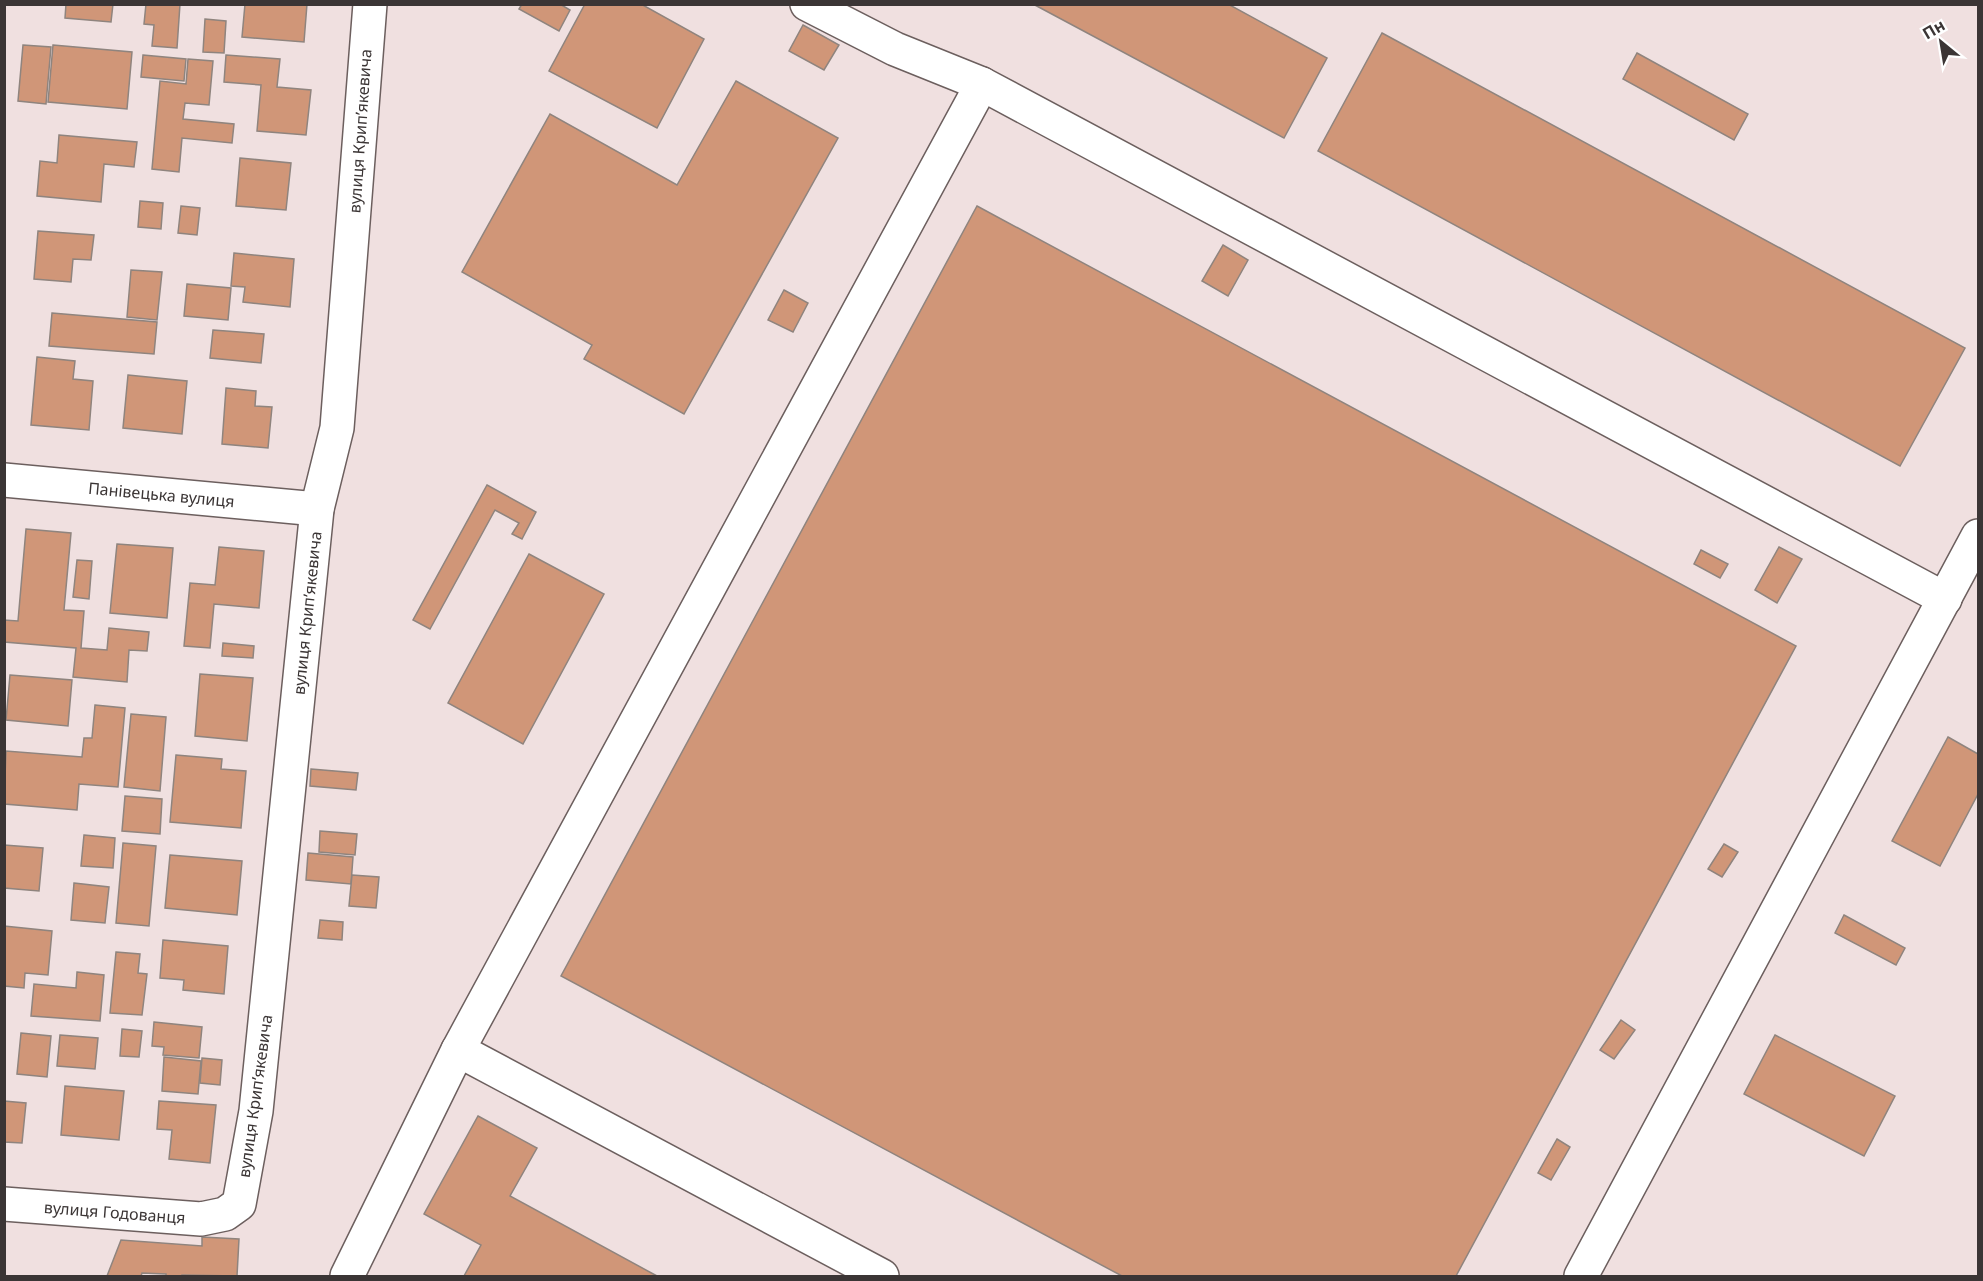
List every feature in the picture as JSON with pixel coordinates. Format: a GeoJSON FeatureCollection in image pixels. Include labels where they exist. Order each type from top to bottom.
{"type":"FeatureCollection","features":[{"type":"Feature","properties":{"kind":"street","name":"вулиця Крипʼякевича"},"geometry":{"type":"LineString","coordinates":[[225,1214],[239,1204],[256,1111],[317,509],[337,428],[370,4]]}},
{"type":"Feature","properties":{"kind":"street"},"geometry":{"type":"LineString","coordinates":[[807,4],[895,49],[982,84],[1945,599]]}},
{"type":"Feature","properties":{"kind":"street"},"geometry":{"type":"LineString","coordinates":[[347,1276],[458,1050],[982,84]]}},
{"type":"Feature","properties":{"kind":"street","name":"Панівецька вулиця"},"geometry":{"type":"LineString","coordinates":[[4,480],[317,509]]}},
{"type":"Feature","properties":{"kind":"street"},"geometry":{"type":"LineString","coordinates":[[1581,1276],[1978,536]]}},
{"type":"Feature","properties":{"kind":"street"},"geometry":{"type":"LineString","coordinates":[[458,1050],[882,1276]]}},
{"type":"Feature","properties":{"kind":"street","name":"вулиця Годованця"},"geometry":{"type":"LineString","coordinates":[[4,1204],[201,1219],[225,1214]]}},
{"type":"Feature","properties":{"kind":"building"},"geometry":{"type":"Polygon","coordinates":[[[66,4],[113,4],[111,22],[65,18],[66,4]]]}},
{"type":"Feature","properties":{"kind":"building"},"geometry":{"type":"Polygon","coordinates":[[[146,4],[180,4],[177,48],[152,46],[154,25],[144,24],[146,4]]]}},
{"type":"Feature","properties":{"kind":"building"},"geometry":{"type":"Polygon","coordinates":[[[245,4],[307,4],[304,42],[242,37],[245,4]]]}},
{"type":"Feature","properties":{"kind":"building"},"geometry":{"type":"Polygon","coordinates":[[[522,4],[560,4],[570,10],[559,31],[519,9],[522,4]]]}},
{"type":"Feature","properties":{"kind":"building"},"geometry":{"type":"Polygon","coordinates":[[[585,4],[641,4],[704,39],[657,128],[549,71],[585,4]]]}},
{"type":"Feature","properties":{"kind":"building"},"geometry":{"type":"Polygon","coordinates":[[[1033,4],[1228,4],[1327,58],[1284,138],[1033,4]]]}},
{"type":"Feature","properties":{"kind":"building"},"geometry":{"type":"Polygon","coordinates":[[[205,19],[226,21],[224,53],[203,52],[205,19]]]}},
{"type":"Feature","properties":{"kind":"building"},"geometry":{"type":"Polygon","coordinates":[[[803,25],[839,45],[824,70],[789,51],[803,25]]]}},
{"type":"Feature","properties":{"kind":"building"},"geometry":{"type":"Polygon","coordinates":[[[1382,33],[1965,348],[1900,466],[1318,151],[1382,33]]]}},
{"type":"Feature","properties":{"kind":"building"},"geometry":{"type":"Polygon","coordinates":[[[23,45],[51,47],[46,104],[18,101],[23,45]]]}},
{"type":"Feature","properties":{"kind":"building"},"geometry":{"type":"Polygon","coordinates":[[[53,45],[132,52],[127,109],[48,102],[53,45]]]}},
{"type":"Feature","properties":{"kind":"building"},"geometry":{"type":"Polygon","coordinates":[[[1637,53],[1748,114],[1734,140],[1623,79],[1637,53]]]}},
{"type":"Feature","properties":{"kind":"building"},"geometry":{"type":"Polygon","coordinates":[[[143,55],[186,59],[184,81],[141,77],[143,55]]]}},
{"type":"Feature","properties":{"kind":"building"},"geometry":{"type":"Polygon","coordinates":[[[226,55],[280,59],[277,87],[311,90],[306,135],[257,131],[261,85],[224,82],[226,55]]]}},
{"type":"Feature","properties":{"kind":"building"},"geometry":{"type":"Polygon","coordinates":[[[188,59],[213,61],[209,105],[185,103],[183,119],[234,124],[232,143],[182,138],[179,172],[152,169],[160,81],[186,84],[188,59]]]}},
{"type":"Feature","properties":{"kind":"building"},"geometry":{"type":"Polygon","coordinates":[[[736,81],[838,138],[684,414],[584,359],[592,345],[462,272],[550,114],[677,185],[736,81]]]}},
{"type":"Feature","properties":{"kind":"building"},"geometry":{"type":"Polygon","coordinates":[[[59,135],[137,142],[134,167],[104,164],[101,202],[37,196],[40,161],[57,163],[59,135]]]}},
{"type":"Feature","properties":{"kind":"building"},"geometry":{"type":"Polygon","coordinates":[[[240,158],[291,163],[286,210],[236,206],[240,158]]]}},
{"type":"Feature","properties":{"kind":"building"},"geometry":{"type":"Polygon","coordinates":[[[140,201],[163,203],[161,229],[138,227],[140,201]]]}},
{"type":"Feature","properties":{"kind":"building"},"geometry":{"type":"Polygon","coordinates":[[[181,206],[200,208],[197,235],[178,233],[181,206]]]}},
{"type":"Feature","properties":{"kind":"building"},"geometry":{"type":"Polygon","coordinates":[[[977,206],[1796,646],[1456,1276],[1122,1276],[561,976],[977,206]]]}},
{"type":"Feature","properties":{"kind":"building"},"geometry":{"type":"Polygon","coordinates":[[[38,231],[94,235],[91,260],[73,259],[71,282],[34,279],[38,231]]]}},
{"type":"Feature","properties":{"kind":"building"},"geometry":{"type":"Polygon","coordinates":[[[1223,245],[1248,260],[1228,296],[1202,281],[1223,245]]]}},
{"type":"Feature","properties":{"kind":"building"},"geometry":{"type":"Polygon","coordinates":[[[234,253],[294,259],[290,307],[243,302],[245,287],[231,286],[234,253]]]}},
{"type":"Feature","properties":{"kind":"building"},"geometry":{"type":"Polygon","coordinates":[[[131,270],[162,272],[157,320],[127,317],[131,270]]]}},
{"type":"Feature","properties":{"kind":"building"},"geometry":{"type":"Polygon","coordinates":[[[187,284],[231,288],[228,320],[184,316],[187,284]]]}},
{"type":"Feature","properties":{"kind":"building"},"geometry":{"type":"Polygon","coordinates":[[[784,290],[808,303],[793,332],[768,320],[784,290]]]}},
{"type":"Feature","properties":{"kind":"building"},"geometry":{"type":"Polygon","coordinates":[[[52,313],[157,322],[154,354],[49,346],[52,313]]]}},
{"type":"Feature","properties":{"kind":"building"},"geometry":{"type":"Polygon","coordinates":[[[213,330],[264,334],[261,363],[210,358],[213,330]]]}},
{"type":"Feature","properties":{"kind":"building"},"geometry":{"type":"Polygon","coordinates":[[[37,357],[75,361],[73,379],[93,381],[89,430],[31,425],[37,357]]]}},
{"type":"Feature","properties":{"kind":"building"},"geometry":{"type":"Polygon","coordinates":[[[128,375],[187,381],[182,434],[123,428],[128,375]]]}},
{"type":"Feature","properties":{"kind":"building"},"geometry":{"type":"Polygon","coordinates":[[[226,388],[256,391],[255,406],[272,407],[268,448],[222,444],[226,388]]]}},
{"type":"Feature","properties":{"kind":"building"},"geometry":{"type":"Polygon","coordinates":[[[487,485],[536,512],[522,539],[512,534],[519,523],[495,510],[430,629],[413,620],[487,485]]]}},
{"type":"Feature","properties":{"kind":"building"},"geometry":{"type":"Polygon","coordinates":[[[26,529],[71,533],[64,610],[84,611],[81,648],[107,650],[109,628],[149,632],[147,651],[129,650],[127,682],[73,677],[76,648],[4,642],[4,620],[18,621],[26,529]]]}},
{"type":"Feature","properties":{"kind":"building"},"geometry":{"type":"Polygon","coordinates":[[[117,544],[173,548],[167,618],[110,613],[117,544]]]}},
{"type":"Feature","properties":{"kind":"building"},"geometry":{"type":"Polygon","coordinates":[[[219,547],[264,551],[259,608],[214,604],[210,648],[184,646],[190,583],[215,585],[219,547]]]}},
{"type":"Feature","properties":{"kind":"building"},"geometry":{"type":"Polygon","coordinates":[[[1779,547],[1802,559],[1777,603],[1755,590],[1779,547]]]}},
{"type":"Feature","properties":{"kind":"building"},"geometry":{"type":"Polygon","coordinates":[[[1701,550],[1728,564],[1720,578],[1694,564],[1701,550]]]}},
{"type":"Feature","properties":{"kind":"building"},"geometry":{"type":"Polygon","coordinates":[[[529,554],[604,594],[523,744],[448,703],[529,554]]]}},
{"type":"Feature","properties":{"kind":"building"},"geometry":{"type":"Polygon","coordinates":[[[77,560],[92,561],[89,599],[73,597],[77,560]]]}},
{"type":"Feature","properties":{"kind":"building"},"geometry":{"type":"Polygon","coordinates":[[[223,643],[254,646],[253,658],[222,656],[223,643]]]}},
{"type":"Feature","properties":{"kind":"building"},"geometry":{"type":"Polygon","coordinates":[[[200,674],[253,678],[247,741],[195,736],[200,674]]]}},
{"type":"Feature","properties":{"kind":"building"},"geometry":{"type":"Polygon","coordinates":[[[10,675],[72,680],[68,726],[6,720],[10,675]]]}},
{"type":"Feature","properties":{"kind":"building"},"geometry":{"type":"Polygon","coordinates":[[[95,705],[125,708],[118,787],[79,784],[77,810],[4,804],[6,751],[82,757],[84,738],[92,738],[95,705]]]}},
{"type":"Feature","properties":{"kind":"building"},"geometry":{"type":"Polygon","coordinates":[[[131,714],[166,717],[160,791],[124,787],[131,714]]]}},
{"type":"Feature","properties":{"kind":"building"},"geometry":{"type":"Polygon","coordinates":[[[1948,737],[1978,754],[1978,794],[1940,866],[1892,841],[1948,737]]]}},
{"type":"Feature","properties":{"kind":"building"},"geometry":{"type":"Polygon","coordinates":[[[176,755],[222,759],[221,769],[246,771],[241,828],[170,822],[176,755]]]}},
{"type":"Feature","properties":{"kind":"building"},"geometry":{"type":"Polygon","coordinates":[[[311,769],[358,773],[356,790],[310,786],[311,769]]]}},
{"type":"Feature","properties":{"kind":"building"},"geometry":{"type":"Polygon","coordinates":[[[125,796],[162,799],[160,834],[122,831],[125,796]]]}},
{"type":"Feature","properties":{"kind":"building"},"geometry":{"type":"Polygon","coordinates":[[[320,831],[357,834],[355,855],[319,852],[320,831]]]}},
{"type":"Feature","properties":{"kind":"building"},"geometry":{"type":"Polygon","coordinates":[[[84,835],[115,838],[113,868],[81,866],[84,835]]]}},
{"type":"Feature","properties":{"kind":"building"},"geometry":{"type":"Polygon","coordinates":[[[123,843],[156,846],[149,926],[116,923],[123,843]]]}},
{"type":"Feature","properties":{"kind":"building"},"geometry":{"type":"Polygon","coordinates":[[[1724,844],[1738,852],[1722,877],[1708,869],[1724,844]]]}},
{"type":"Feature","properties":{"kind":"building"},"geometry":{"type":"Polygon","coordinates":[[[4,845],[43,848],[39,891],[4,888],[4,845]]]}},
{"type":"Feature","properties":{"kind":"building"},"geometry":{"type":"Polygon","coordinates":[[[308,853],[353,857],[351,884],[306,880],[308,853]]]}},
{"type":"Feature","properties":{"kind":"building"},"geometry":{"type":"Polygon","coordinates":[[[170,855],[242,861],[237,915],[165,908],[170,855]]]}},
{"type":"Feature","properties":{"kind":"building"},"geometry":{"type":"Polygon","coordinates":[[[352,875],[379,877],[376,908],[349,906],[352,875]]]}},
{"type":"Feature","properties":{"kind":"building"},"geometry":{"type":"Polygon","coordinates":[[[74,883],[109,887],[105,923],[71,920],[74,883]]]}},
{"type":"Feature","properties":{"kind":"building"},"geometry":{"type":"Polygon","coordinates":[[[1844,915],[1905,948],[1896,965],[1835,933],[1844,915]]]}},
{"type":"Feature","properties":{"kind":"building"},"geometry":{"type":"Polygon","coordinates":[[[320,920],[343,922],[342,940],[318,938],[320,920]]]}},
{"type":"Feature","properties":{"kind":"building"},"geometry":{"type":"Polygon","coordinates":[[[4,926],[52,931],[48,975],[25,973],[24,988],[4,986],[4,926]]]}},
{"type":"Feature","properties":{"kind":"building"},"geometry":{"type":"Polygon","coordinates":[[[163,940],[228,946],[224,994],[183,990],[184,980],[160,978],[163,940]]]}},
{"type":"Feature","properties":{"kind":"building"},"geometry":{"type":"Polygon","coordinates":[[[116,952],[140,954],[138,973],[147,974],[142,1015],[110,1013],[116,952]]]}},
{"type":"Feature","properties":{"kind":"building"},"geometry":{"type":"Polygon","coordinates":[[[77,972],[104,975],[100,1021],[31,1016],[34,984],[76,988],[77,972]]]}},
{"type":"Feature","properties":{"kind":"building"},"geometry":{"type":"Polygon","coordinates":[[[1621,1020],[1635,1030],[1614,1059],[1600,1050],[1621,1020]]]}},
{"type":"Feature","properties":{"kind":"building"},"geometry":{"type":"Polygon","coordinates":[[[154,1022],[202,1027],[199,1058],[163,1055],[164,1047],[152,1046],[154,1022]]]}},
{"type":"Feature","properties":{"kind":"building"},"geometry":{"type":"Polygon","coordinates":[[[122,1029],[142,1031],[139,1057],[120,1056],[122,1029]]]}},
{"type":"Feature","properties":{"kind":"building"},"geometry":{"type":"Polygon","coordinates":[[[21,1033],[51,1036],[47,1077],[17,1074],[21,1033]]]}},
{"type":"Feature","properties":{"kind":"building"},"geometry":{"type":"Polygon","coordinates":[[[60,1035],[98,1038],[95,1069],[57,1066],[60,1035]]]}},
{"type":"Feature","properties":{"kind":"building"},"geometry":{"type":"Polygon","coordinates":[[[1775,1035],[1895,1096],[1864,1156],[1744,1094],[1775,1035]]]}},
{"type":"Feature","properties":{"kind":"building"},"geometry":{"type":"Polygon","coordinates":[[[164,1057],[201,1061],[198,1094],[162,1091],[164,1057]]]}},
{"type":"Feature","properties":{"kind":"building"},"geometry":{"type":"Polygon","coordinates":[[[202,1058],[222,1060],[220,1085],[200,1083],[202,1058]]]}},
{"type":"Feature","properties":{"kind":"building"},"geometry":{"type":"Polygon","coordinates":[[[65,1086],[124,1091],[119,1140],[61,1135],[65,1086]]]}},
{"type":"Feature","properties":{"kind":"building"},"geometry":{"type":"Polygon","coordinates":[[[4,1101],[26,1103],[22,1143],[4,1142],[4,1101]]]}},
{"type":"Feature","properties":{"kind":"building"},"geometry":{"type":"Polygon","coordinates":[[[159,1101],[216,1105],[210,1163],[169,1159],[172,1130],[157,1129],[159,1101]]]}},
{"type":"Feature","properties":{"kind":"building"},"geometry":{"type":"Polygon","coordinates":[[[478,1116],[537,1148],[510,1196],[657,1276],[464,1276],[481,1245],[424,1214],[478,1116]]]}},
{"type":"Feature","properties":{"kind":"building"},"geometry":{"type":"Polygon","coordinates":[[[1557,1139],[1570,1147],[1551,1180],[1538,1173],[1557,1139]]]}},
{"type":"Feature","properties":{"kind":"building"},"geometry":{"type":"Polygon","coordinates":[[[202,1237],[239,1239],[237,1276],[166,1276],[166,1274],[142,1273],[141,1276],[107,1276],[121,1240],[202,1246],[202,1237]]]}}]}
